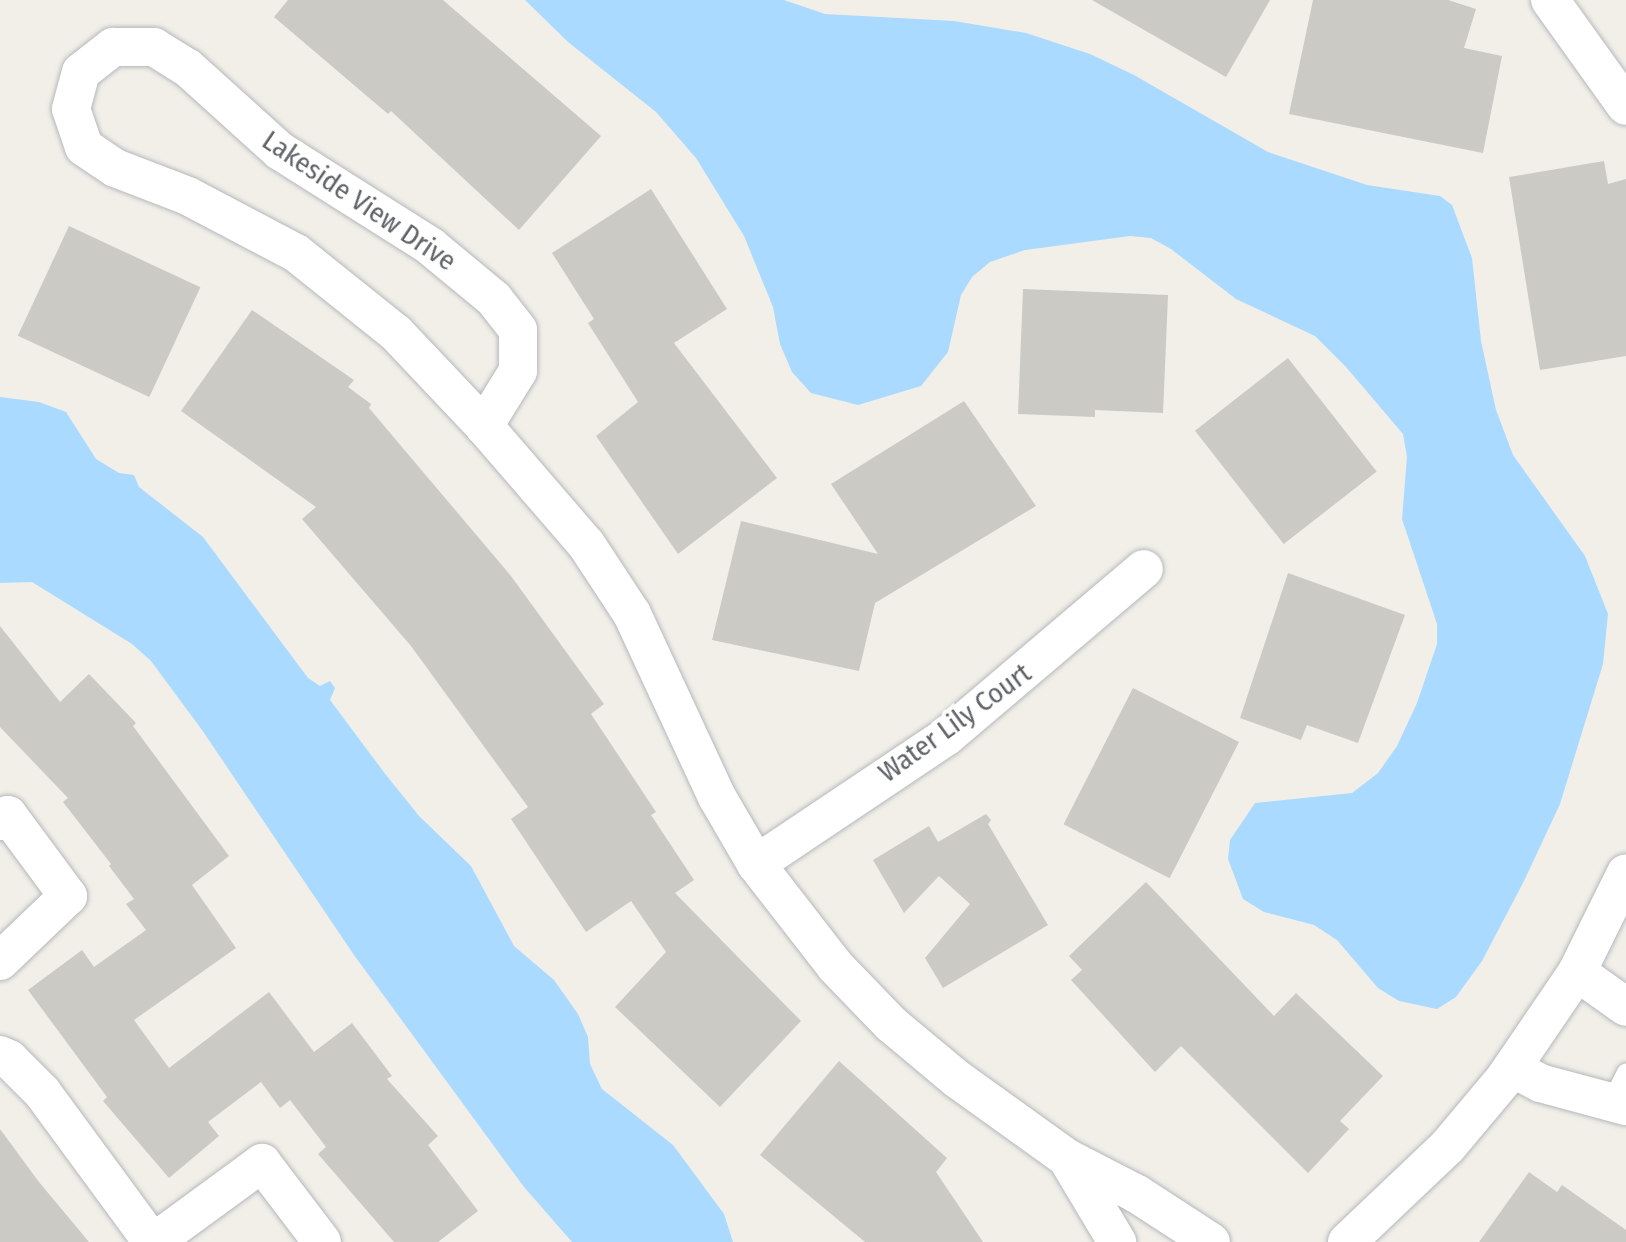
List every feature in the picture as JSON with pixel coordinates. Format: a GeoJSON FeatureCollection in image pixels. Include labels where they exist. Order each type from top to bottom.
{"type":"FeatureCollection","features":[{"type":"Feature","properties":{"kind":"street"},"geometry":{"type":"LineString","coordinates":[[1550,0],[1626,106]]}},
{"type":"Feature","properties":{"kind":"street","name":"Lakeside View Drive"},"geometry":{"type":"LineString","coordinates":[[484,426],[518,371],[518,330],[494,299],[464,271],[280,151],[188,68],[154,47],[113,47],[81,72],[71,109],[84,147],[115,168],[188,196],[296,252],[386,323],[484,426],[586,544],[632,614],[717,796],[756,864],[834,966],[891,1024],[956,1079],[1067,1158],[1137,1194],[1211,1242]]}},
{"type":"Feature","properties":{"kind":"street","name":"Water Lily Court"},"geometry":{"type":"LineString","coordinates":[[756,864],[946,736],[1144,569]]}},
{"type":"Feature","properties":{"kind":"street"},"geometry":{"type":"LineString","coordinates":[[0,821],[8,815],[68,896],[0,961]]}},
{"type":"Feature","properties":{"kind":"street"},"geometry":{"type":"LineString","coordinates":[[1346,1242],[1448,1146],[1512,1068],[1577,972],[1626,873]]}},
{"type":"Feature","properties":{"kind":"street"},"geometry":{"type":"LineString","coordinates":[[1577,972],[1626,1007]]}},
{"type":"Feature","properties":{"kind":"street"},"geometry":{"type":"LineString","coordinates":[[0,1056],[42,1092],[152,1242],[262,1164],[322,1242]]}},
{"type":"Feature","properties":{"kind":"street"},"geometry":{"type":"LineString","coordinates":[[1512,1068],[1540,1083],[1621,1094]]}},
{"type":"Feature","properties":{"kind":"street","name":"Lakeside View Drive"},"geometry":{"type":"LineString","coordinates":[[1067,1158],[1116,1242]]}},
{"type":"Feature","properties":{"kind":"water"},"geometry":{"type":"Polygon","coordinates":[[[525,0],[784,0],[825,14],[954,21],[1026,33],[1090,54],[1134,75],[1268,152],[1367,185],[1440,196],[1452,205],[1472,258],[1481,341],[1496,410],[1513,455],[1585,556],[1608,614],[1603,664],[1560,804],[1482,961],[1456,997],[1437,1009],[1399,1001],[1378,988],[1337,940],[1314,925],[1264,912],[1243,899],[1228,859],[1230,840],[1255,803],[1352,793],[1378,773],[1397,746],[1417,703],[1437,644],[1437,624],[1402,519],[1407,457],[1403,434],[1346,367],[1315,336],[1236,299],[1151,238],[1130,236],[1025,250],[990,262],[972,277],[961,295],[948,352],[921,386],[858,405],[811,393],[792,372],[780,344],[773,307],[744,236],[696,158],[656,112],[568,42],[525,0]]]}},
{"type":"Feature","properties":{"kind":"water"},"geometry":{"type":"Polygon","coordinates":[[[0,397],[39,402],[66,412],[96,459],[119,473],[134,475],[139,487],[203,537],[308,678],[320,686],[330,681],[335,688],[330,700],[419,816],[471,866],[514,946],[554,980],[578,1014],[588,1037],[590,1064],[602,1089],[673,1145],[724,1214],[733,1242],[572,1242],[524,1187],[354,955],[151,661],[132,644],[32,582],[0,583],[0,397]]]}},
{"type":"Feature","properties":{"kind":"building"},"geometry":{"type":"Polygon","coordinates":[[[288,0],[443,0],[601,136],[519,230],[391,111],[388,114],[274,17],[288,0]]]}},
{"type":"Feature","properties":{"kind":"building"},"geometry":{"type":"Polygon","coordinates":[[[1092,0],[1270,0],[1226,77],[1092,0]]]}},
{"type":"Feature","properties":{"kind":"building"},"geometry":{"type":"Polygon","coordinates":[[[1313,0],[1448,0],[1476,9],[1464,48],[1502,56],[1483,153],[1289,114],[1313,0]]]}},
{"type":"Feature","properties":{"kind":"building"},"geometry":{"type":"Polygon","coordinates":[[[1604,161],[1608,184],[1626,179],[1626,356],[1540,370],[1509,177],[1604,161]]]}},
{"type":"Feature","properties":{"kind":"building"},"geometry":{"type":"Polygon","coordinates":[[[651,189],[727,309],[674,343],[777,478],[678,554],[596,436],[638,402],[588,323],[594,319],[552,253],[651,189]]]}},
{"type":"Feature","properties":{"kind":"building"},"geometry":{"type":"Polygon","coordinates":[[[69,226],[200,287],[149,397],[18,336],[69,226]]]}},
{"type":"Feature","properties":{"kind":"building"},"geometry":{"type":"Polygon","coordinates":[[[1023,289],[1168,295],[1163,413],[1095,410],[1095,417],[1018,414],[1023,289]]]}},
{"type":"Feature","properties":{"kind":"building"},"geometry":{"type":"Polygon","coordinates":[[[252,310],[354,380],[348,387],[371,404],[369,408],[511,576],[604,704],[591,714],[656,812],[651,815],[694,880],[675,893],[801,1021],[720,1107],[615,1007],[666,952],[631,901],[586,932],[511,819],[528,807],[411,646],[302,519],[316,507],[181,411],[252,310]]]}},
{"type":"Feature","properties":{"kind":"building"},"geometry":{"type":"Polygon","coordinates":[[[1288,358],[1377,471],[1284,544],[1195,431],[1288,358]]]}},
{"type":"Feature","properties":{"kind":"building"},"geometry":{"type":"Polygon","coordinates":[[[964,401],[1036,506],[875,603],[859,671],[712,640],[741,521],[878,554],[831,484],[964,401]]]}},
{"type":"Feature","properties":{"kind":"building"},"geometry":{"type":"Polygon","coordinates":[[[1288,573],[1405,615],[1358,743],[1307,725],[1301,740],[1240,718],[1288,573]]]}},
{"type":"Feature","properties":{"kind":"building"},"geometry":{"type":"Polygon","coordinates":[[[0,626],[60,702],[89,674],[136,723],[133,726],[229,856],[192,885],[236,948],[134,1020],[169,1068],[269,992],[314,1052],[352,1023],[392,1076],[387,1079],[438,1136],[428,1145],[478,1211],[438,1242],[394,1242],[318,1154],[326,1147],[290,1100],[280,1108],[261,1082],[208,1122],[219,1136],[169,1178],[103,1101],[107,1097],[28,990],[82,950],[94,967],[146,930],[126,904],[134,899],[63,802],[68,798],[0,727],[0,626]]]}},
{"type":"Feature","properties":{"kind":"building"},"geometry":{"type":"Polygon","coordinates":[[[1133,688],[1239,742],[1170,878],[1064,824],[1133,688]]]}},
{"type":"Feature","properties":{"kind":"building"},"geometry":{"type":"Polygon","coordinates":[[[986,814],[991,820],[988,824],[1048,925],[943,988],[925,958],[970,904],[939,876],[904,913],[873,860],[929,826],[938,842],[986,814]]]}},
{"type":"Feature","properties":{"kind":"building"},"geometry":{"type":"Polygon","coordinates":[[[1146,882],[1274,1016],[1296,993],[1383,1076],[1340,1121],[1349,1129],[1308,1173],[1181,1046],[1155,1072],[1071,980],[1082,970],[1069,956],[1146,882]]]}},
{"type":"Feature","properties":{"kind":"building"},"geometry":{"type":"Polygon","coordinates":[[[839,1061],[947,1158],[936,1172],[983,1242],[865,1242],[760,1155],[839,1061]]]}},
{"type":"Feature","properties":{"kind":"building"},"geometry":{"type":"Polygon","coordinates":[[[0,1129],[39,1182],[89,1242],[0,1242],[0,1129]]]}},
{"type":"Feature","properties":{"kind":"building"},"geometry":{"type":"Polygon","coordinates":[[[1529,1172],[1557,1192],[1562,1185],[1626,1230],[1626,1242],[1479,1242],[1529,1172]]]}}]}
